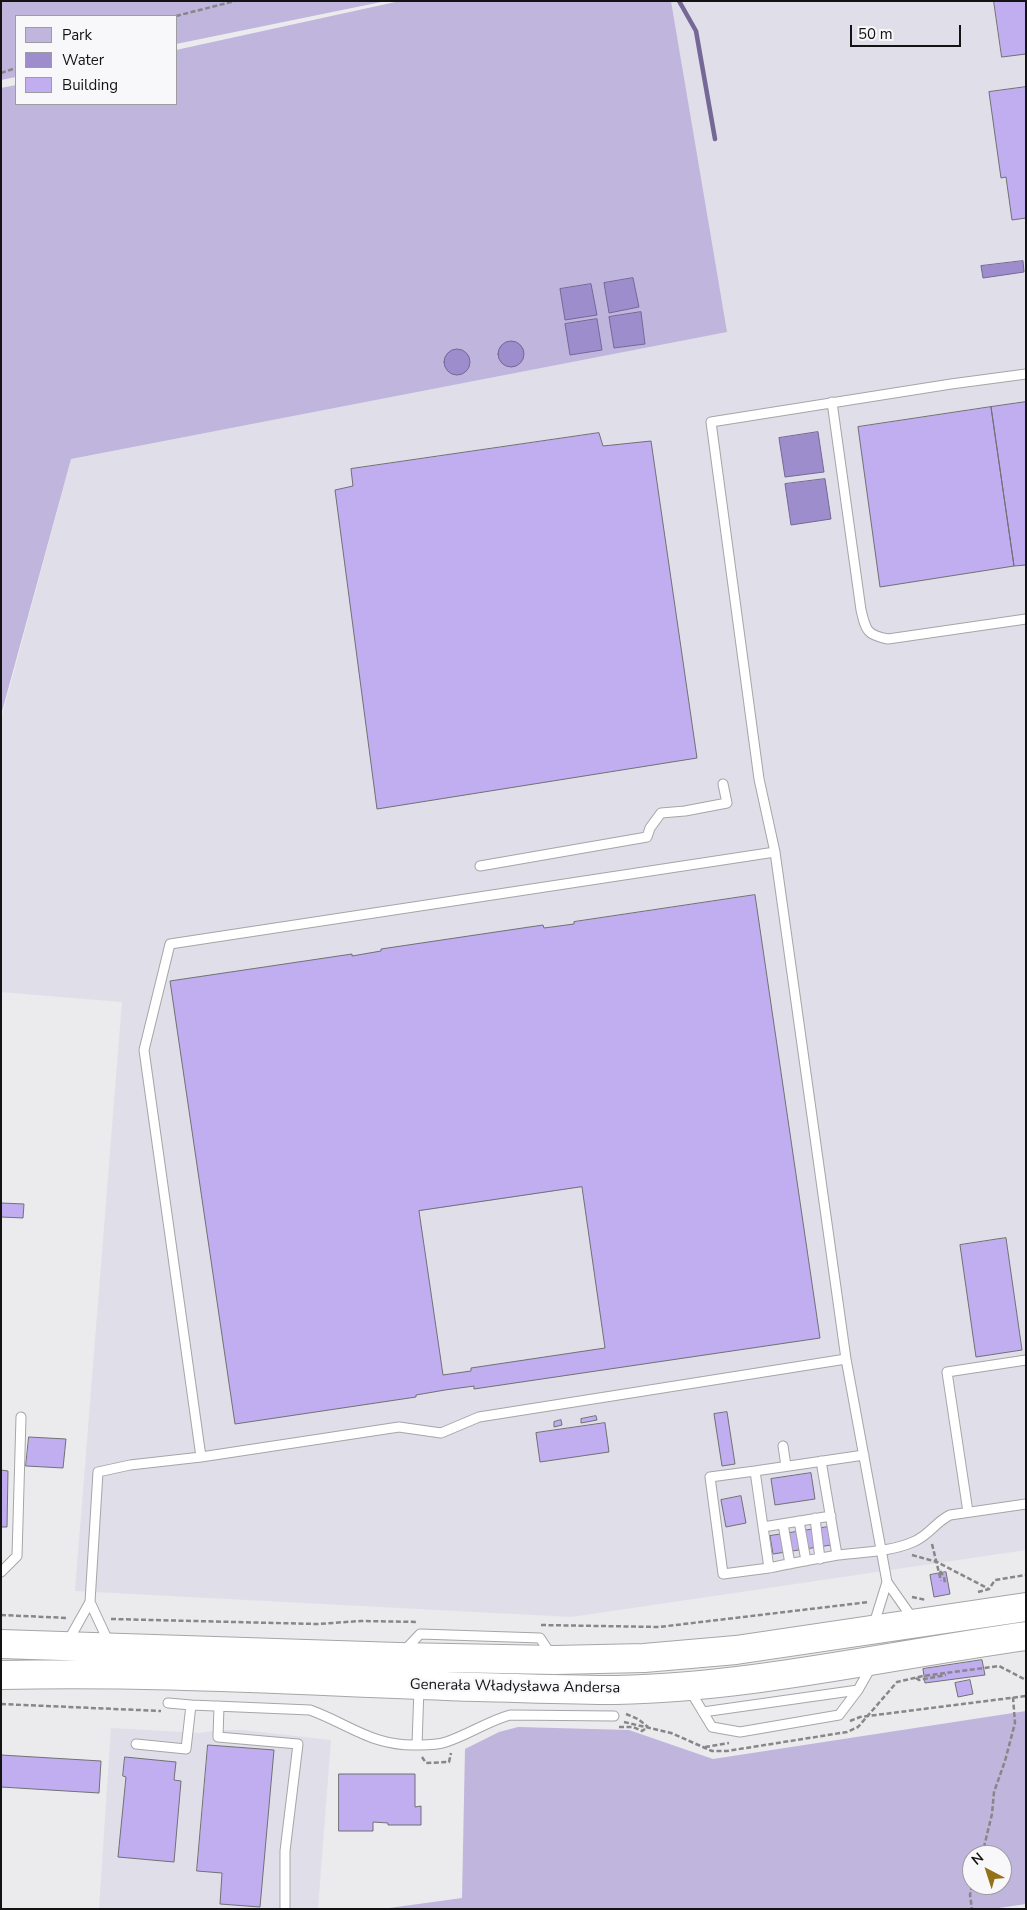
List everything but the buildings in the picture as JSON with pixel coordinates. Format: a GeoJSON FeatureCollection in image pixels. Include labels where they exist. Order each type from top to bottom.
{"type":"FeatureCollection","features":[{"type":"Feature","properties":{"kind":"highway","name":"Generała Władysława Andersa"},"geometry":{"type":"LineString","coordinates":[[1,1644],[398,1657],[555,1660],[644,1658],[736,1650],[1026,1607]]}},
{"type":"Feature","properties":{"kind":"highway","name":"Generała Władysława Andersa"},"geometry":{"type":"LineString","coordinates":[[1,1675],[94,1674],[616,1690],[687,1686],[790,1675],[1026,1636]]}},
{"type":"Feature","properties":{"kind":"lane"},"geometry":{"type":"LineString","coordinates":[[916,1623],[887,1582],[846,1359],[775,852],[759,779],[711,422],[832,402],[1026,374]]}},
{"type":"Feature","properties":{"kind":"lane"},"geometry":{"type":"LineString","coordinates":[[832,402],[861,610],[865,627],[873,636],[888,639],[1026,619]]}},
{"type":"Feature","properties":{"kind":"lane"},"geometry":{"type":"LineString","coordinates":[[480,866],[647,837],[650,828],[661,813],[685,811],[727,803],[723,784]]}},
{"type":"Feature","properties":{"kind":"lane"},"geometry":{"type":"LineString","coordinates":[[201,1457],[144,1050],[170,944],[775,852]]}},
{"type":"Feature","properties":{"kind":"lane"},"geometry":{"type":"LineString","coordinates":[[65,1646],[90,1602],[98,1472],[130,1465],[201,1457],[398,1427],[441,1433],[479,1417],[846,1359]]}},
{"type":"Feature","properties":{"kind":"lane"},"geometry":{"type":"LineString","coordinates":[[968,1512],[947,1372],[1026,1360]]}},
{"type":"Feature","properties":{"kind":"lane"},"geometry":{"type":"LineString","coordinates":[[1,1572],[17,1556],[21,1417]]}},
{"type":"Feature","properties":{"kind":"lane"},"geometry":{"type":"LineString","coordinates":[[783,1446],[786,1466]]}},
{"type":"Feature","properties":{"kind":"lane"},"geometry":{"type":"LineString","coordinates":[[864,1455],[710,1477],[723,1574],[881,1550],[912,1543],[930,1533],[939,1521],[950,1516],[1026,1504]]}},
{"type":"Feature","properties":{"kind":"lane"},"geometry":{"type":"LineString","coordinates":[[822,1461],[837,1556]]}},
{"type":"Feature","properties":{"kind":"lane"},"geometry":{"type":"LineString","coordinates":[[755,1471],[769,1568]]}},
{"type":"Feature","properties":{"kind":"lane"},"geometry":{"type":"LineString","coordinates":[[763,1527],[831,1516]]}},
{"type":"Feature","properties":{"kind":"lane"},"geometry":{"type":"LineString","coordinates":[[815,1518],[820,1558]]}},
{"type":"Feature","properties":{"kind":"lane"},"geometry":{"type":"LineString","coordinates":[[799,1521],[806,1561]]}},
{"type":"Feature","properties":{"kind":"lane"},"geometry":{"type":"LineString","coordinates":[[783,1524],[790,1564]]}},
{"type":"Feature","properties":{"kind":"lane"},"geometry":{"type":"LineString","coordinates":[[872,1630],[887,1582]]}},
{"type":"Feature","properties":{"kind":"lane"},"geometry":{"type":"LineString","coordinates":[[90,1602],[111,1648]]}},
{"type":"Feature","properties":{"kind":"lane"},"geometry":{"type":"LineString","coordinates":[[687,1686],[712,1727],[740,1732],[839,1715],[858,1690],[874,1661]]}},
{"type":"Feature","properties":{"kind":"lane"},"geometry":{"type":"LineString","coordinates":[[417,1745],[419,1685]]}},
{"type":"Feature","properties":{"kind":"lane"},"geometry":{"type":"LineString","coordinates":[[703,1712],[858,1690]]}},
{"type":"Feature","properties":{"kind":"lane"},"geometry":{"type":"LineString","coordinates":[[168,1703],[310,1710],[372,1739],[397,1745],[447,1742],[510,1715],[614,1716]]}},
{"type":"Feature","properties":{"kind":"lane"},"geometry":{"type":"LineString","coordinates":[[136,1744],[186,1749],[191,1705]]}},
{"type":"Feature","properties":{"kind":"lane"},"geometry":{"type":"LineString","coordinates":[[219,1706],[218,1737],[298,1744],[286,1851],[285,1909]]}},
{"type":"Feature","properties":{"kind":"path"},"geometry":{"type":"LineString","coordinates":[[178,15],[235,1]]}},
{"type":"Feature","properties":{"kind":"path"},"geometry":{"type":"LineString","coordinates":[[1,73],[15,68]]}},
{"type":"Feature","properties":{"kind":"path"},"geometry":{"type":"LineString","coordinates":[[930,1533],[941,1581]]}},
{"type":"Feature","properties":{"kind":"path"},"geometry":{"type":"LineString","coordinates":[[937,1562],[989,1589],[995,1580],[1026,1575]]}},
{"type":"Feature","properties":{"kind":"path"},"geometry":{"type":"LineString","coordinates":[[939,1570],[944,1577],[945,1583]]}},
{"type":"Feature","properties":{"kind":"path"},"geometry":{"type":"LineString","coordinates":[[537,1625],[659,1627],[872,1602]]}},
{"type":"Feature","properties":{"kind":"path"},"geometry":{"type":"LineString","coordinates":[[1,1615],[72,1618]]}},
{"type":"Feature","properties":{"kind":"path"},"geometry":{"type":"LineString","coordinates":[[108,1619],[317,1624],[361,1621],[418,1622]]}},
{"type":"Feature","properties":{"kind":"path"},"geometry":{"type":"LineString","coordinates":[[648,1727],[638,1719],[624,1713],[614,1716],[619,1722],[672,1733],[712,1751],[727,1751],[847,1732],[858,1726],[868,1716],[897,1682],[999,1666],[1026,1680]]}},
{"type":"Feature","properties":{"kind":"path"},"geometry":{"type":"LineString","coordinates":[[915,1678],[919,1680],[946,1675]]}},
{"type":"Feature","properties":{"kind":"path"},"geometry":{"type":"LineString","coordinates":[[868,1716],[1026,1696]]}},
{"type":"Feature","properties":{"kind":"path"},"geometry":{"type":"LineString","coordinates":[[984,1845],[992,1814],[994,1792],[1015,1723],[1013,1698]]}},
{"type":"Feature","properties":{"kind":"path"},"geometry":{"type":"LineString","coordinates":[[1,1704],[155,1710]]}},
{"type":"Feature","properties":{"kind":"path"},"geometry":{"type":"LineString","coordinates":[[970,1895],[972,1909]]}},
{"type":"Feature","properties":{"kind":"shaded area"},"geometry":{"type":"Polygon","coordinates":[[[671,1],[1026,1],[1026,1550],[571,1617],[75,1591],[122,1002],[1,992],[1,720],[71,459],[726,332],[671,1]]]}},
{"type":"Feature","properties":{"kind":"shaded area"},"geometry":{"type":"Polygon","coordinates":[[[111,1728],[199,1733],[218,1730],[242,1730],[331,1740],[318,1909],[99,1909],[111,1728]]]}},
{"type":"Feature","properties":{"kind":"green space"},"geometry":{"type":"Polygon","coordinates":[[[1,1],[386,1],[178,44],[178,15],[15,15],[15,77],[1,80],[1,1]]]}},
{"type":"Feature","properties":{"kind":"green space"},"geometry":{"type":"Polygon","coordinates":[[[400,1],[671,1],[727,332],[71,459],[1,715],[1,88],[15,85],[15,105],[178,105],[178,50],[400,1]]]}},
{"type":"Feature","properties":{"kind":"green space"},"geometry":{"type":"Polygon","coordinates":[[[1026,1711],[1026,1904],[992,1909],[382,1909],[462,1898],[465,1749],[499,1732],[518,1727],[629,1730],[713,1759],[1026,1711]]]}},
{"type":"Feature","properties":{"kind":"water"},"geometry":{"type":"Polygon","coordinates":[[[1023,261],[1024,272],[983,278],[981,266],[1023,261]]]}},
{"type":"Feature","properties":{"kind":"water"},"geometry":{"type":"Polygon","coordinates":[[[633,278],[639,307],[609,313],[604,283],[633,278]]]}},
{"type":"Feature","properties":{"kind":"water"},"geometry":{"type":"Polygon","coordinates":[[[591,284],[597,315],[565,320],[560,289],[591,284]]]}},
{"type":"Feature","properties":{"kind":"water"},"geometry":{"type":"Polygon","coordinates":[[[641,312],[645,344],[614,348],[609,317],[641,312]]]}},
{"type":"Feature","properties":{"kind":"water"},"geometry":{"type":"Polygon","coordinates":[[[597,319],[602,350],[570,355],[565,324],[597,319]]]}},
{"type":"Feature","properties":{"kind":"water"},"geometry":{"type":"Polygon","coordinates":[[[511,341],[520,345],[524,354],[520,363],[511,367],[502,363],[498,354],[502,345],[511,341]]]}},
{"type":"Feature","properties":{"kind":"water"},"geometry":{"type":"Polygon","coordinates":[[[457,349],[466,353],[470,362],[466,371],[457,375],[448,371],[444,362],[448,353],[457,349]]]}},
{"type":"Feature","properties":{"kind":"water"},"geometry":{"type":"Polygon","coordinates":[[[818,432],[824,472],[785,477],[779,438],[818,432]]]}},
{"type":"Feature","properties":{"kind":"water"},"geometry":{"type":"Polygon","coordinates":[[[825,479],[831,519],[791,525],[785,484],[825,479]]]}},
{"type":"Feature","properties":{"kind":"waterway"},"geometry":{"type":"LineString","coordinates":[[679,1],[696,31],[715,139]]}}]}
